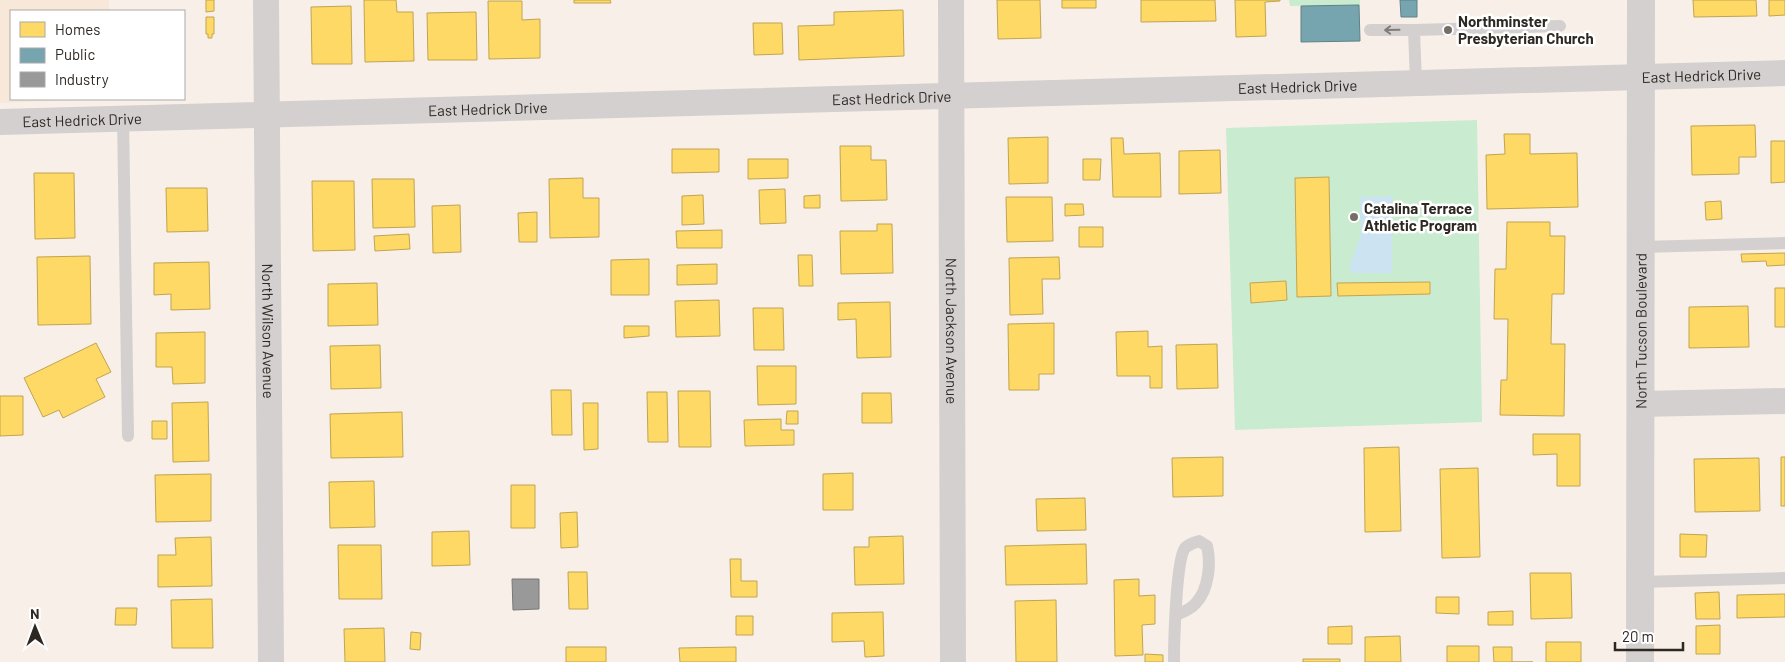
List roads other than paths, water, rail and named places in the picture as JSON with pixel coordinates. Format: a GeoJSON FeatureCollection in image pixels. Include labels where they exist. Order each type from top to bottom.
{"type":"FeatureCollection","features":[{"type":"Feature","properties":{"kind":"main road","name":"North Tucson Boulevard"},"geometry":{"type":"LineString","coordinates":[[1640,662],[1641,0]]}},
{"type":"Feature","properties":{"kind":"street","name":"North Wilson Avenue"},"geometry":{"type":"LineString","coordinates":[[266,0],[271,662]]}},
{"type":"Feature","properties":{"kind":"street","name":"North Jackson Avenue"},"geometry":{"type":"LineString","coordinates":[[951,0],[953,662]]}},
{"type":"Feature","properties":{"kind":"street","name":"East Hedrick Drive"},"geometry":{"type":"LineString","coordinates":[[0,122],[1785,73]]}},
{"type":"Feature","properties":{"kind":"street"},"geometry":{"type":"LineString","coordinates":[[1640,404],[1785,400]]}},
{"type":"Feature","properties":{"kind":"lane"},"geometry":{"type":"LineString","coordinates":[[1370,30],[1560,26]]}},
{"type":"Feature","properties":{"kind":"lane"},"geometry":{"type":"LineString","coordinates":[[1414,30],[1416,83]]}},
{"type":"Feature","properties":{"kind":"lane"},"geometry":{"type":"LineString","coordinates":[[123,118],[128,436]]}},
{"type":"Feature","properties":{"kind":"lane"},"geometry":{"type":"LineString","coordinates":[[1641,248],[1785,244]]}},
{"type":"Feature","properties":{"kind":"lane"},"geometry":{"type":"LineString","coordinates":[[1174,662],[1176,615],[1181,559],[1186,548],[1192,543],[1199,541],[1207,546],[1210,559],[1208,577],[1198,601],[1189,609],[1176,615]]}},
{"type":"Feature","properties":{"kind":"lane"},"geometry":{"type":"LineString","coordinates":[[1640,582],[1785,578]]}},
{"type":"Feature","properties":{"kind":"water"},"geometry":{"type":"Polygon","coordinates":[[[1392,196],[1392,273],[1353,273],[1349,268],[1361,235],[1360,197],[1392,196]]]}},
{"type":"Feature","properties":{"kind":"place","name":"Northminster Presbyterian Church"},"geometry":{"type":"Point","coordinates":[1448,30]}},
{"type":"Feature","properties":{"kind":"place","name":"Catalina Terrace Athletic Program"},"geometry":{"type":"Point","coordinates":[1354,217]}}]}
